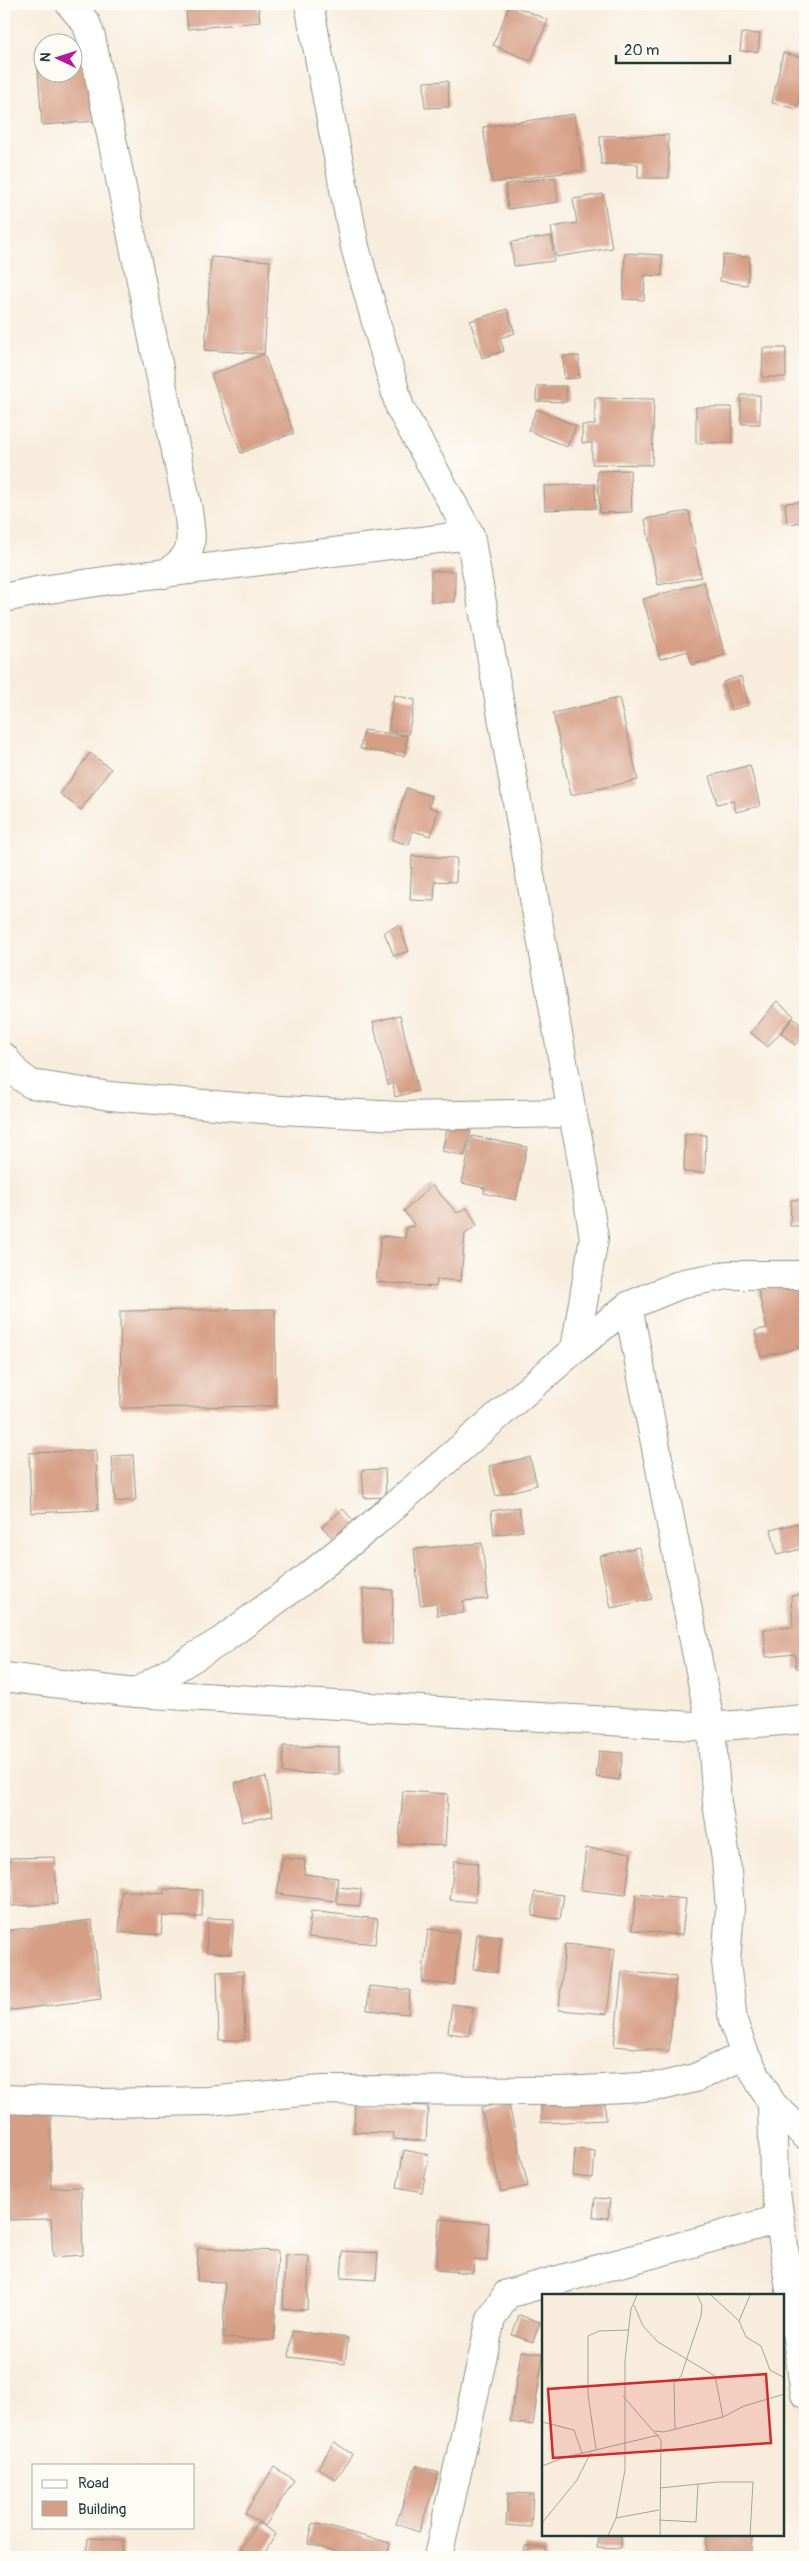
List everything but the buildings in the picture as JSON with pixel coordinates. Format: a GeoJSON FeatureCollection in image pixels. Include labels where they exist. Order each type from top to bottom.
{"type":"FeatureCollection","features":[{"type":"Feature","properties":{"kind":"street"},"geometry":{"type":"LineString","coordinates":[[70,4],[86,23],[91,36],[188,510],[192,541],[183,563],[165,574]]}},
{"type":"Feature","properties":{"kind":"street"},"geometry":{"type":"LineString","coordinates":[[309,4],[354,248],[400,408],[470,535],[572,1113],[580,1143],[594,1238],[575,1349]]}},
{"type":"Feature","properties":{"kind":"street"},"geometry":{"type":"LineString","coordinates":[[4,598],[42,590],[470,535]]}},
{"type":"Feature","properties":{"kind":"street"},"geometry":{"type":"LineString","coordinates":[[4,1057],[16,1073],[31,1084],[110,1096],[262,1109],[399,1116],[572,1113]]}},
{"type":"Feature","properties":{"kind":"street"},"geometry":{"type":"LineString","coordinates":[[135,1693],[220,1641],[309,1576],[373,1524],[575,1349],[628,1306],[684,1283],[728,1275],[805,1275]]}},
{"type":"Feature","properties":{"kind":"street"},"geometry":{"type":"LineString","coordinates":[[628,1306],[711,1727],[717,1803],[726,1859],[729,1901],[726,1962],[733,2021],[745,2055],[772,2104],[805,2135]]}},
{"type":"Feature","properties":{"kind":"street"},"geometry":{"type":"LineString","coordinates":[[4,1677],[135,1693],[711,1727],[805,1719]]}},
{"type":"Feature","properties":{"kind":"street"},"geometry":{"type":"LineString","coordinates":[[4,2099],[122,2103],[208,2101],[322,2090],[563,2091],[662,2086],[695,2078],[745,2055]]}},
{"type":"Feature","properties":{"kind":"street"},"geometry":{"type":"LineString","coordinates":[[772,2104],[774,2178],[805,2394]]}},
{"type":"Feature","properties":{"kind":"street"},"geometry":{"type":"LineString","coordinates":[[438,2557],[491,2320],[507,2294],[780,2219]]}}]}
